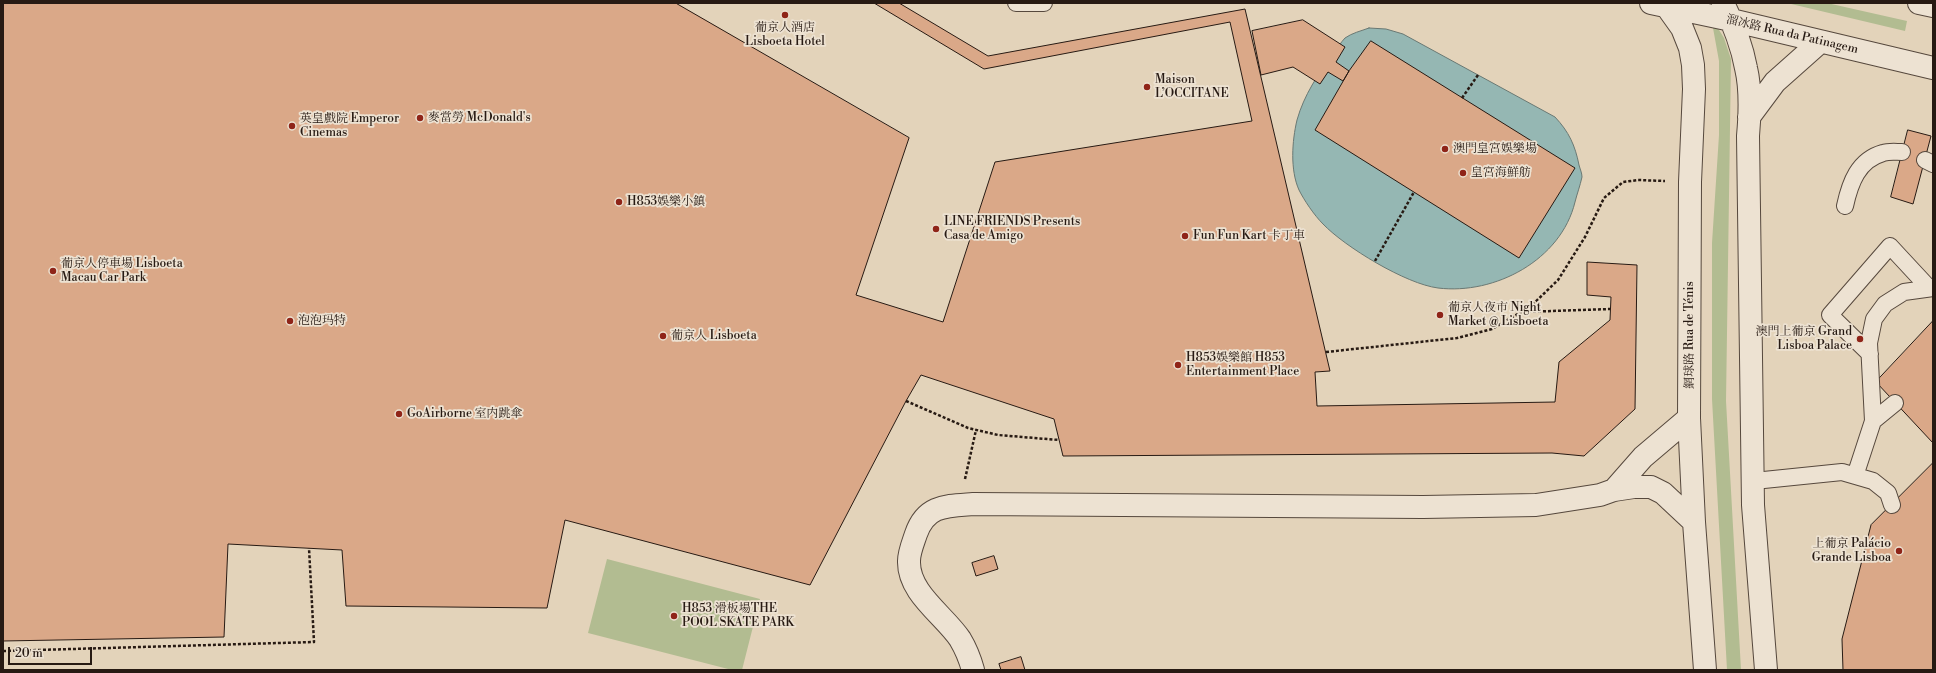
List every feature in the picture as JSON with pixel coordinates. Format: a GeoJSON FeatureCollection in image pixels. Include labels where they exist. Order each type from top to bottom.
{"type":"FeatureCollection","features":[{"type":"Feature","properties":{"kind":"street"},"geometry":{"type":"LineString","coordinates":[[1920,3],[1933,6]]}},
{"type":"Feature","properties":{"kind":"street","name":"溜冰路 Rua da Patinagem"},"geometry":{"type":"LineString","coordinates":[[1659,5],[1727,12],[1820,42],[1933,68]]}},
{"type":"Feature","properties":{"kind":"street","name":"網球路 Rua de Ténis"},"geometry":{"type":"LineString","coordinates":[[1659,5],[1682,28],[1690,48],[1693,65],[1694,89],[1690,182],[1690,418],[1694,522],[1705,670]]}},
{"type":"Feature","properties":{"kind":"street"},"geometry":{"type":"LineString","coordinates":[[1727,12],[1746,68],[1750,117],[1748,166],[1754,481],[1753,505],[1766,670]]}},
{"type":"Feature","properties":{"kind":"street"},"geometry":{"type":"LineString","coordinates":[[1750,117],[1775,82],[1820,42]]}},
{"type":"Feature","properties":{"kind":"street"},"geometry":{"type":"LineString","coordinates":[[1614,490],[1643,457],[1690,418]]}},
{"type":"Feature","properties":{"kind":"street"},"geometry":{"type":"LineString","coordinates":[[973,670],[969,656],[959,639],[922,594],[912,577],[909,562],[911,548],[920,524],[930,512],[940,506],[1423,507],[1536,505],[1600,495],[1614,490],[1634,487],[1657,489],[1694,522]]}},
{"type":"Feature","properties":{"kind":"lane"},"geometry":{"type":"LineString","coordinates":[[1016,3],[1044,3]]}},
{"type":"Feature","properties":{"kind":"lane"},"geometry":{"type":"LineString","coordinates":[[1845,206],[1850,185],[1858,170],[1872,158],[1884,152],[1902,152]]}},
{"type":"Feature","properties":{"kind":"lane"},"geometry":{"type":"LineString","coordinates":[[1870,354],[1830,315],[1890,246],[1931,288]]}},
{"type":"Feature","properties":{"kind":"lane"},"geometry":{"type":"LineString","coordinates":[[1855,476],[1873,421],[1869,343],[1874,319],[1885,304],[1904,292],[1931,288]]}},
{"type":"Feature","properties":{"kind":"lane"},"geometry":{"type":"LineString","coordinates":[[1873,421],[1894,403]]}},
{"type":"Feature","properties":{"kind":"lane"},"geometry":{"type":"LineString","coordinates":[[1754,481],[1842,472],[1873,481],[1888,493],[1892,505]]}},
{"type":"Feature","properties":{"kind":"path"},"geometry":{"type":"LineString","coordinates":[[1462,98],[1478,75]]}},
{"type":"Feature","properties":{"kind":"path"},"geometry":{"type":"LineString","coordinates":[[1326,352],[1457,338],[1492,329],[1530,307],[1558,280],[1585,237],[1604,198],[1623,182],[1638,180]]}},
{"type":"Feature","properties":{"kind":"path"},"geometry":{"type":"LineString","coordinates":[[1375,261],[1414,192]]}},
{"type":"Feature","properties":{"kind":"path"},"geometry":{"type":"LineString","coordinates":[[1522,312],[1610,309]]}},
{"type":"Feature","properties":{"kind":"path"},"geometry":{"type":"LineString","coordinates":[[906,401],[976,430],[998,435],[1059,440]]}},
{"type":"Feature","properties":{"kind":"path"},"geometry":{"type":"LineString","coordinates":[[960,505],[976,430]]}},
{"type":"Feature","properties":{"kind":"path"},"geometry":{"type":"LineString","coordinates":[[3,651],[314,642],[309,548]]}},
{"type":"Feature","properties":{"kind":"green space"},"geometry":{"type":"Polygon","coordinates":[[[1787,3],[1827,3],[1907,21],[1905,31],[1787,3]]]}},
{"type":"Feature","properties":{"kind":"green space"},"geometry":{"type":"Polygon","coordinates":[[[1711,17],[1724,38],[1731,59],[1726,401],[1741,670],[1727,670],[1712,399],[1712,243],[1719,135],[1719,61],[1711,17]]]}},
{"type":"Feature","properties":{"kind":"green space","name":"H853 滑板場THE POOL SKATE PARK"},"geometry":{"type":"Polygon","coordinates":[[[607,559],[760,599],[742,670],[732,670],[588,633],[607,559]]]}},
{"type":"Feature","properties":{"kind":"water"},"geometry":{"type":"Polygon","coordinates":[[[1369,28],[1386,29],[1403,34],[1555,117],[1564,128],[1576,151],[1582,177],[1567,223],[1556,241],[1541,257],[1523,269],[1503,279],[1481,286],[1460,289],[1438,288],[1410,280],[1361,253],[1323,224],[1306,203],[1296,182],[1293,165],[1294,137],[1297,120],[1303,102],[1317,77],[1345,38],[1369,28]]]}},
{"type":"Feature","properties":{"kind":"building","name":"葡京人 Lisboeta"},"geometry":{"type":"Polygon","coordinates":[[[3,3],[899,3],[988,56],[1245,9],[1330,371],[1315,372],[1317,406],[1555,402],[1559,362],[1610,320],[1611,297],[1587,295],[1587,262],[1637,265],[1635,409],[1584,456],[1552,453],[1063,456],[1054,419],[921,375],[810,585],[565,520],[547,608],[346,606],[342,550],[228,544],[224,637],[3,641],[3,3]]]}},
{"type":"Feature","properties":{"kind":"building"},"geometry":{"type":"Polygon","coordinates":[[[676,3],[874,3],[984,69],[1230,22],[1252,121],[995,162],[943,322],[856,295],[909,138],[676,3]]]}},
{"type":"Feature","properties":{"kind":"building"},"geometry":{"type":"Polygon","coordinates":[[[1303,20],[1345,47],[1336,62],[1349,71],[1343,81],[1328,72],[1320,84],[1293,67],[1261,75],[1252,31],[1303,20]]]}},
{"type":"Feature","properties":{"kind":"building","name":"澳門皇宮娛樂場"},"geometry":{"type":"Polygon","coordinates":[[[1371,41],[1575,168],[1519,258],[1315,130],[1349,71],[1371,41]]]}},
{"type":"Feature","properties":{"kind":"building"},"geometry":{"type":"Polygon","coordinates":[[[1908,130],[1931,136],[1913,204],[1891,197],[1908,130]]]}},
{"type":"Feature","properties":{"kind":"building"},"geometry":{"type":"Polygon","coordinates":[[[1933,321],[1933,443],[1876,382],[1933,321]]]}},
{"type":"Feature","properties":{"kind":"building","name":"上葡京 Palácio Grande Lisboa"},"geometry":{"type":"Polygon","coordinates":[[[1933,463],[1933,670],[1843,670],[1842,639],[1871,525],[1933,463]]]}},
{"type":"Feature","properties":{"kind":"building"},"geometry":{"type":"Polygon","coordinates":[[[994,556],[998,569],[976,576],[972,563],[994,556]]]}},
{"type":"Feature","properties":{"kind":"building"},"geometry":{"type":"Polygon","coordinates":[[[1021,657],[1025,670],[1001,670],[999,664],[1021,657]]]}},
{"type":"Feature","properties":{"kind":"place","name":"葡京人酒店 Lisboeta Hotel"},"geometry":{"type":"Point","coordinates":[785,15]}},
{"type":"Feature","properties":{"kind":"place","name":"Maison L’OCCITANE"},"geometry":{"type":"Point","coordinates":[1147,87]}},
{"type":"Feature","properties":{"kind":"place","name":"麥當勞 McDonald's"},"geometry":{"type":"Point","coordinates":[420,118]}},
{"type":"Feature","properties":{"kind":"place","name":"英皇戲院 Emperor Cinemas"},"geometry":{"type":"Point","coordinates":[292,126]}},
{"type":"Feature","properties":{"kind":"place","name":"澳門皇宮娛樂場"},"geometry":{"type":"Point","coordinates":[1445,149]}},
{"type":"Feature","properties":{"kind":"place","name":"皇宮海鮮舫"},"geometry":{"type":"Point","coordinates":[1463,173]}},
{"type":"Feature","properties":{"kind":"place","name":"H853娛樂小鎮"},"geometry":{"type":"Point","coordinates":[619,202]}},
{"type":"Feature","properties":{"kind":"place","name":"LINE FRIENDS Presents Casa de Amigo"},"geometry":{"type":"Point","coordinates":[936,229]}},
{"type":"Feature","properties":{"kind":"place","name":"Fun Fun Kart 卡丁車"},"geometry":{"type":"Point","coordinates":[1185,236]}},
{"type":"Feature","properties":{"kind":"place","name":"葡京人停車場 Lisboeta Macau Car Park"},"geometry":{"type":"Point","coordinates":[53,271]}},
{"type":"Feature","properties":{"kind":"place","name":"葡京人夜市 Night Market @ Lisboeta"},"geometry":{"type":"Point","coordinates":[1440,315]}},
{"type":"Feature","properties":{"kind":"place","name":"泡泡玛特"},"geometry":{"type":"Point","coordinates":[290,321]}},
{"type":"Feature","properties":{"kind":"place","name":"葡京人 Lisboeta"},"geometry":{"type":"Point","coordinates":[663,336]}},
{"type":"Feature","properties":{"kind":"place","name":"澳門上葡京 Grand Lisboa Palace"},"geometry":{"type":"Point","coordinates":[1860,339]}},
{"type":"Feature","properties":{"kind":"place","name":"H853娛樂館 H853 Entertainment Place"},"geometry":{"type":"Point","coordinates":[1178,365]}},
{"type":"Feature","properties":{"kind":"place","name":"GoAirborne 室内跳傘"},"geometry":{"type":"Point","coordinates":[399,414]}},
{"type":"Feature","properties":{"kind":"place","name":"上葡京 Palácio Grande Lisboa"},"geometry":{"type":"Point","coordinates":[1899,551]}},
{"type":"Feature","properties":{"kind":"place","name":"H853 滑板場THE POOL SKATE PARK"},"geometry":{"type":"Point","coordinates":[674,616]}}]}
